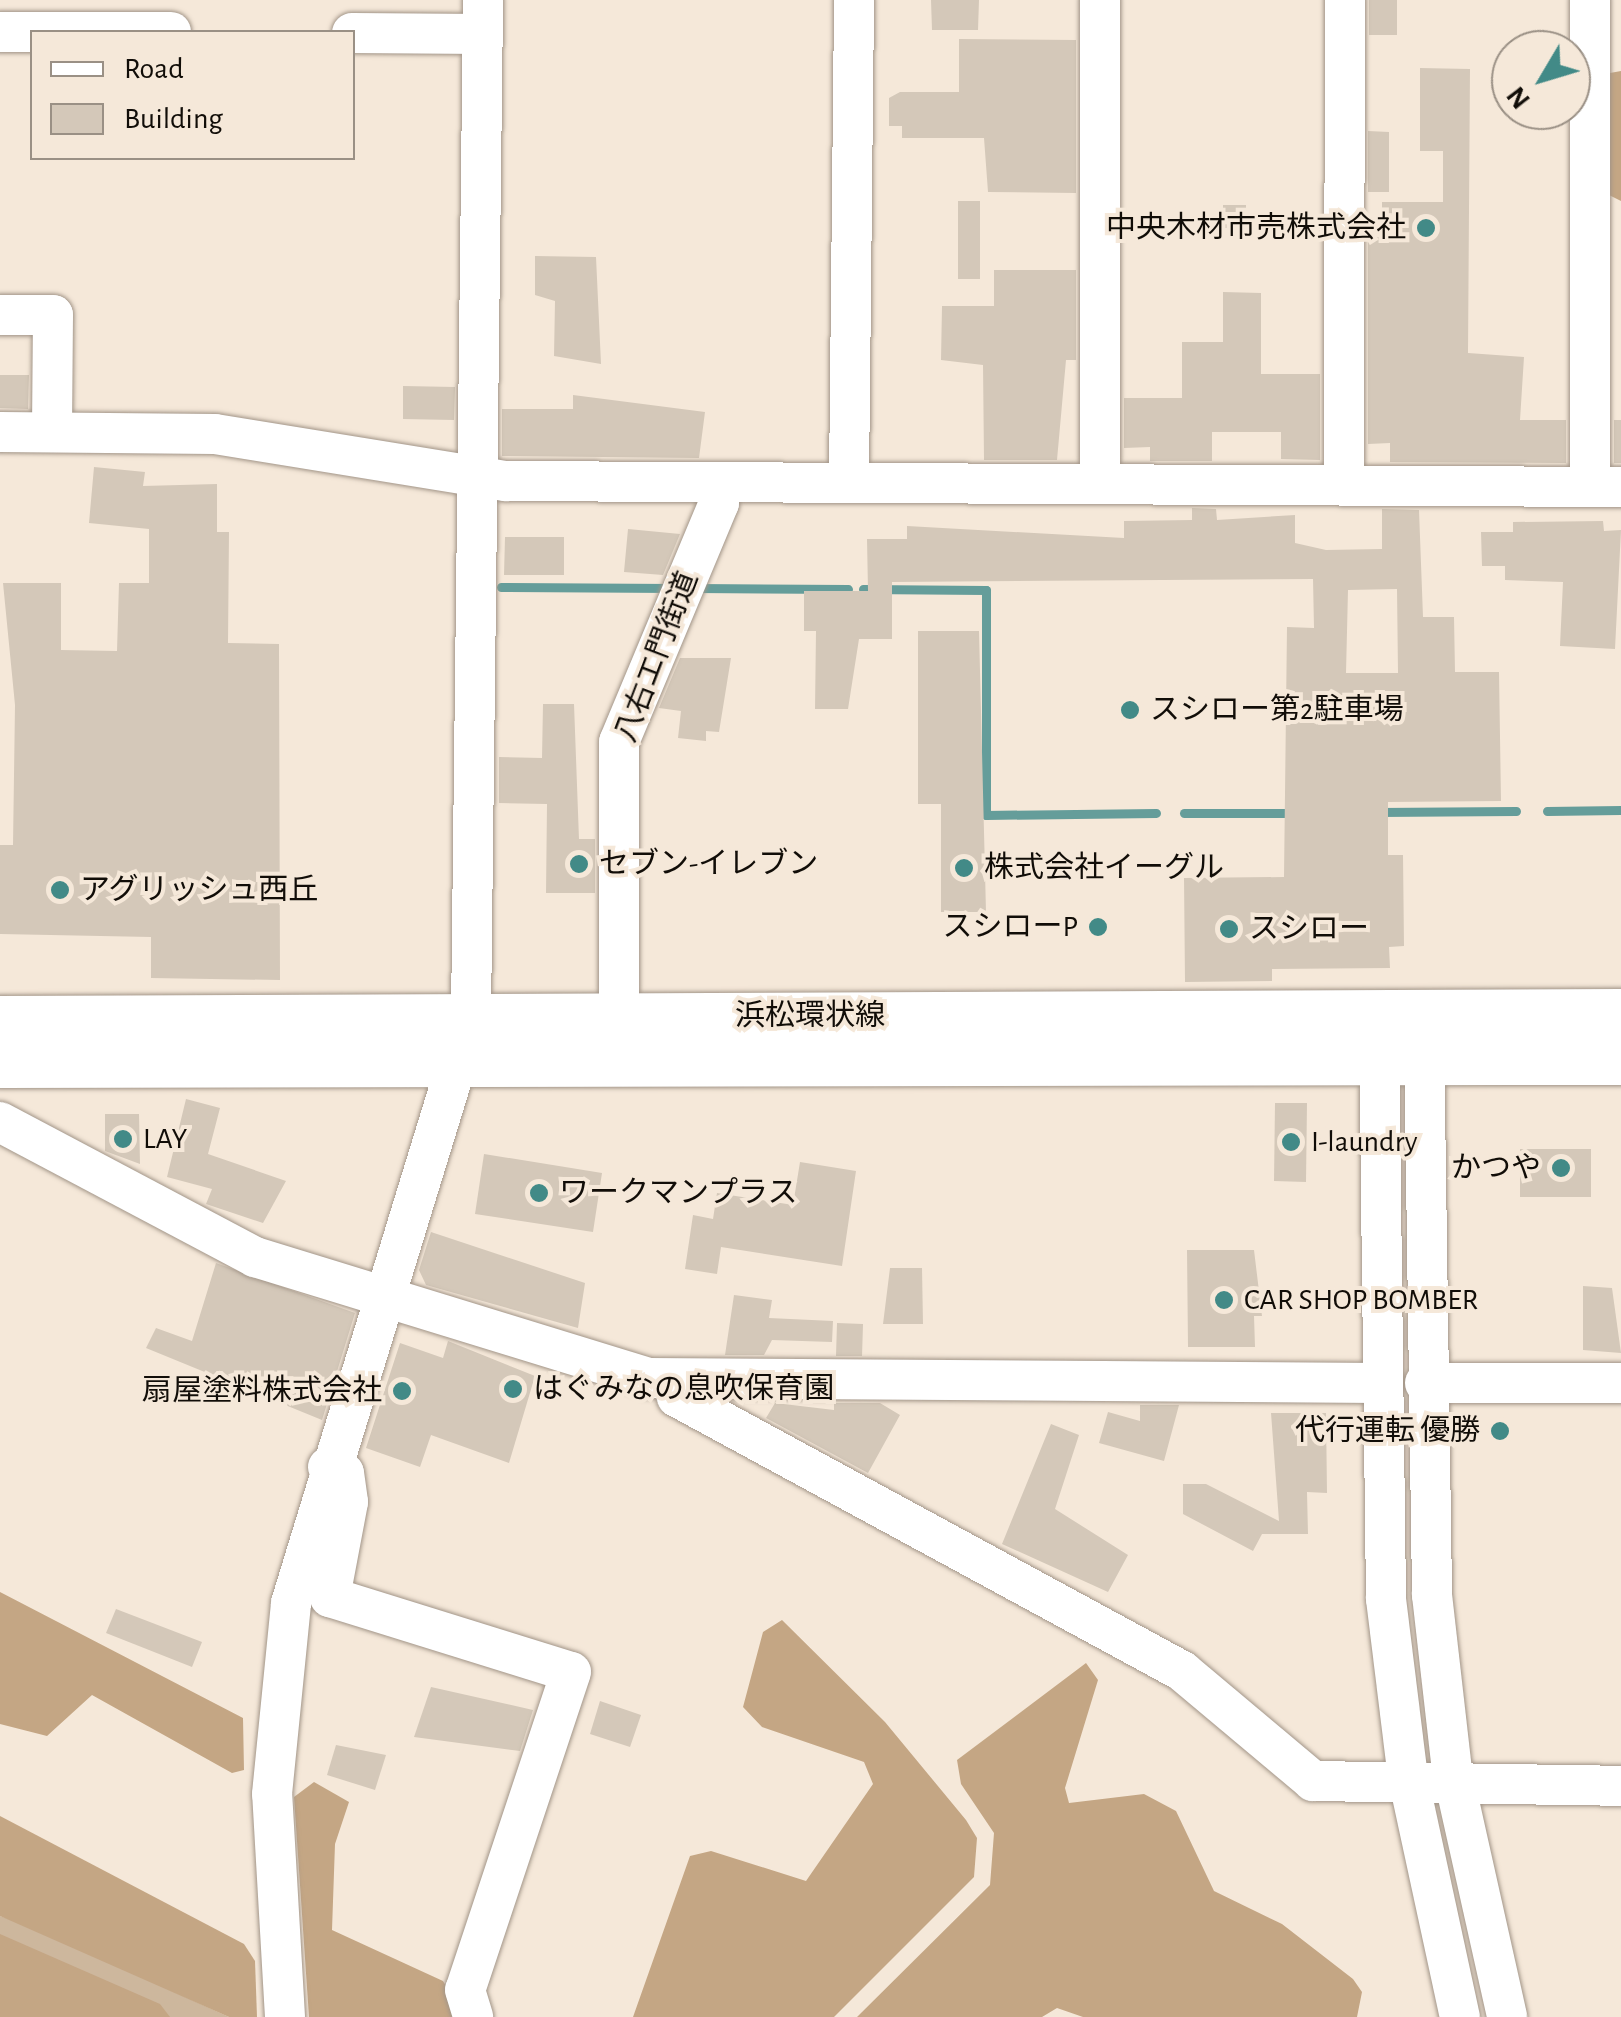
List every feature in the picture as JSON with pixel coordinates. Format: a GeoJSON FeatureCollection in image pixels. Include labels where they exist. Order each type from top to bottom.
{"type":"FeatureCollection","features":[{"type":"Feature","properties":{"kind":"main road","name":"浜松環状線"},"geometry":{"type":"LineString","coordinates":[[0,1022],[467,1040],[1402,1037],[1621,1014]]}},
{"type":"Feature","properties":{"kind":"main road","name":"浜松環状線"},"geometry":{"type":"LineString","coordinates":[[0,1063],[467,1040],[619,1017],[1402,1037],[1621,1060]]}},
{"type":"Feature","properties":{"kind":"street"},"geometry":{"type":"LineString","coordinates":[[849,482],[854,0]]}},
{"type":"Feature","properties":{"kind":"street"},"geometry":{"type":"LineString","coordinates":[[1100,0],[1100,484]]}},
{"type":"Feature","properties":{"kind":"street"},"geometry":{"type":"LineString","coordinates":[[1344,485],[1345,0]]}},
{"type":"Feature","properties":{"kind":"street"},"geometry":{"type":"LineString","coordinates":[[0,432],[215,434],[478,477],[719,482],[1606,486],[1590,0]]}},
{"type":"Feature","properties":{"kind":"street"},"geometry":{"type":"LineString","coordinates":[[285,2017],[275,1717],[291,1603],[328,1467],[467,1040],[483,17],[355,33]]}},
{"type":"Feature","properties":{"kind":"street"},"geometry":{"type":"LineString","coordinates":[[0,32],[30,32]]}},
{"type":"Feature","properties":{"kind":"street"},"geometry":{"type":"LineString","coordinates":[[0,315],[53,315],[52,432]]}},
{"type":"Feature","properties":{"kind":"street","name":"八右エ門街道"},"geometry":{"type":"LineString","coordinates":[[619,1017],[619,742],[719,504],[719,482]]}},
{"type":"Feature","properties":{"kind":"street"},"geometry":{"type":"LineString","coordinates":[[1402,1037],[1380,1383],[1386,1599],[1409,1787],[1460,2017]]}},
{"type":"Feature","properties":{"kind":"street"},"geometry":{"type":"LineString","coordinates":[[1402,1037],[1425,1384],[1432,1596],[1456,1787],[1508,2017]]}},
{"type":"Feature","properties":{"kind":"street"},"geometry":{"type":"LineString","coordinates":[[0,1122],[212,1240],[386,1297],[679,1383],[1380,1383]]}},
{"type":"Feature","properties":{"kind":"street"},"geometry":{"type":"LineString","coordinates":[[1425,1384],[1621,1382]]}},
{"type":"Feature","properties":{"kind":"street"},"geometry":{"type":"LineString","coordinates":[[679,1383],[677,1397],[1182,1670],[1313,1781],[1409,1787],[1621,1786]]}},
{"type":"Feature","properties":{"kind":"street"},"geometry":{"type":"LineString","coordinates":[[328,1467],[344,1472],[348,1502],[330,1597],[571,1672],[465,1990],[473,2017]]}},
{"type":"Feature","properties":{"kind":"shaded area"},"geometry":{"type":"Polygon","coordinates":[[[1621,71],[1621,201],[1605,193],[1610,73],[1621,71]]]}},
{"type":"Feature","properties":{"kind":"shaded area"},"geometry":{"type":"Polygon","coordinates":[[[0,1592],[243,1718],[244,1770],[232,1773],[92,1695],[47,1736],[0,1724],[0,1592]]]}},
{"type":"Feature","properties":{"kind":"shaded area"},"geometry":{"type":"Polygon","coordinates":[[[782,1620],[885,1722],[966,1820],[977,1838],[974,1877],[834,2017],[633,2017],[690,1856],[711,1851],[806,1881],[873,1784],[864,1762],[762,1727],[743,1707],[763,1632],[782,1620]]]}},
{"type":"Feature","properties":{"kind":"shaded area"},"geometry":{"type":"Polygon","coordinates":[[[1086,1663],[1098,1680],[1065,1788],[1069,1803],[1144,1794],[1176,1811],[1214,1891],[1282,1924],[1353,1979],[1362,1992],[1357,2017],[1083,2017],[1057,2008],[1042,2017],[857,2017],[990,1885],[994,1833],[961,1784],[957,1760],[1086,1663]]]}},
{"type":"Feature","properties":{"kind":"shaded area"},"geometry":{"type":"Polygon","coordinates":[[[314,1782],[349,1802],[335,1844],[332,1930],[443,1981],[464,2017],[309,2017],[294,1797],[314,1782]]]}},
{"type":"Feature","properties":{"kind":"shaded area"},"geometry":{"type":"Polygon","coordinates":[[[0,1816],[244,1944],[255,1961],[257,2017],[229,2017],[0,1916],[0,1816]]]}},
{"type":"Feature","properties":{"kind":"shaded area"},"geometry":{"type":"Polygon","coordinates":[[[0,1916],[27,1925],[229,2017],[0,2017],[0,1916]]]}},
{"type":"Feature","properties":{"kind":"shaded area"},"geometry":{"type":"Polygon","coordinates":[[[0,1934],[160,2004],[170,2017],[0,2017],[0,1934]]]}},
{"type":"Feature","properties":{"kind":"building"},"geometry":{"type":"Polygon","coordinates":[[[931,0],[979,0],[978,30],[932,30],[931,0]]]}},
{"type":"Feature","properties":{"kind":"building"},"geometry":{"type":"Polygon","coordinates":[[[1369,0],[1397,0],[1397,35],[1369,35],[1369,0]]]}},
{"type":"Feature","properties":{"kind":"building"},"geometry":{"type":"Polygon","coordinates":[[[959,39],[1076,40],[1076,193],[988,192],[984,138],[902,138],[902,126],[889,126],[889,98],[900,92],[959,92],[959,39]]]}},
{"type":"Feature","properties":{"kind":"building"},"geometry":{"type":"Polygon","coordinates":[[[1420,68],[1470,69],[1468,353],[1524,357],[1520,420],[1566,420],[1566,463],[1390,462],[1390,443],[1368,444],[1368,237],[1382,237],[1382,202],[1443,202],[1443,151],[1420,151],[1420,68]]]}},
{"type":"Feature","properties":{"kind":"building"},"geometry":{"type":"Polygon","coordinates":[[[1368,131],[1389,132],[1389,192],[1368,192],[1368,131]]]}},
{"type":"Feature","properties":{"kind":"building"},"geometry":{"type":"Polygon","coordinates":[[[958,201],[980,201],[980,279],[958,279],[958,201]]]}},
{"type":"Feature","properties":{"kind":"building"},"geometry":{"type":"Polygon","coordinates":[[[1223,205],[1246,205],[1246,228],[1223,228],[1223,205]]]}},
{"type":"Feature","properties":{"kind":"building"},"geometry":{"type":"Polygon","coordinates":[[[535,256],[596,257],[601,364],[554,356],[555,301],[535,295],[535,256]]]}},
{"type":"Feature","properties":{"kind":"building"},"geometry":{"type":"Polygon","coordinates":[[[994,270],[1076,270],[1076,360],[1066,360],[1057,460],[984,460],[983,365],[941,360],[942,306],[994,306],[994,270]]]}},
{"type":"Feature","properties":{"kind":"building"},"geometry":{"type":"Polygon","coordinates":[[[1223,292],[1261,293],[1261,374],[1320,374],[1320,460],[1281,459],[1281,432],[1212,432],[1212,461],[1150,461],[1150,447],[1124,448],[1124,398],[1182,398],[1182,342],[1223,342],[1223,292]]]}},
{"type":"Feature","properties":{"kind":"building"},"geometry":{"type":"Polygon","coordinates":[[[0,375],[29,375],[28,409],[0,408],[0,375]]]}},
{"type":"Feature","properties":{"kind":"building"},"geometry":{"type":"Polygon","coordinates":[[[403,386],[455,387],[454,420],[403,419],[403,386]]]}},
{"type":"Feature","properties":{"kind":"building"},"geometry":{"type":"Polygon","coordinates":[[[573,395],[705,412],[699,458],[502,456],[502,409],[573,409],[573,395]]]}},
{"type":"Feature","properties":{"kind":"building"},"geometry":{"type":"Polygon","coordinates":[[[1614,420],[1621,420],[1621,463],[1614,463],[1614,420]]]}},
{"type":"Feature","properties":{"kind":"building"},"geometry":{"type":"Polygon","coordinates":[[[94,467],[145,472],[143,486],[217,484],[217,532],[229,532],[228,643],[279,644],[280,980],[151,978],[151,937],[0,934],[0,845],[13,845],[15,705],[3,583],[61,583],[61,650],[117,651],[119,583],[149,583],[149,529],[89,523],[94,467]]]}},
{"type":"Feature","properties":{"kind":"building"},"geometry":{"type":"Polygon","coordinates":[[[1192,508],[1216,509],[1217,520],[1295,515],[1295,543],[1326,550],[1382,549],[1382,509],[1419,510],[1423,617],[1454,617],[1455,672],[1499,672],[1501,801],[1388,802],[1388,855],[1403,855],[1404,946],[1389,947],[1390,968],[1272,969],[1272,981],[1185,982],[1184,878],[1284,877],[1287,627],[1314,628],[1313,579],[892,582],[892,639],[859,639],[848,709],[815,709],[816,631],[804,631],[804,591],[868,591],[867,539],[907,539],[907,526],[1124,538],[1124,521],[1192,520],[1192,508]],[[1397,589],[1348,590],[1346,673],[1398,673],[1397,589]]]}},
{"type":"Feature","properties":{"kind":"building"},"geometry":{"type":"Polygon","coordinates":[[[1603,521],[1604,531],[1621,530],[1615,649],[1560,646],[1563,582],[1505,580],[1505,566],[1482,566],[1481,532],[1513,532],[1513,522],[1603,521]]]}},
{"type":"Feature","properties":{"kind":"building"},"geometry":{"type":"Polygon","coordinates":[[[628,529],[680,534],[663,575],[624,572],[628,529]]]}},
{"type":"Feature","properties":{"kind":"building"},"geometry":{"type":"Polygon","coordinates":[[[505,537],[564,537],[564,575],[504,575],[505,537]]]}},
{"type":"Feature","properties":{"kind":"building"},"geometry":{"type":"Polygon","coordinates":[[[918,631],[979,631],[986,912],[941,912],[941,804],[918,804],[918,631]]]}},
{"type":"Feature","properties":{"kind":"building"},"geometry":{"type":"Polygon","coordinates":[[[680,658],[731,658],[719,732],[706,731],[706,741],[678,738],[681,711],[659,708],[680,658]]]}},
{"type":"Feature","properties":{"kind":"building"},"geometry":{"type":"Polygon","coordinates":[[[543,704],[574,704],[579,839],[595,839],[595,893],[546,893],[547,804],[499,803],[499,757],[542,758],[543,704]]]}},
{"type":"Feature","properties":{"kind":"building"},"geometry":{"type":"Polygon","coordinates":[[[186,1099],[220,1108],[208,1154],[286,1181],[263,1223],[206,1204],[212,1189],[167,1177],[186,1099]]]}},
{"type":"Feature","properties":{"kind":"building","name":"I-laundry"},"geometry":{"type":"Polygon","coordinates":[[[1275,1103],[1307,1103],[1306,1182],[1274,1181],[1275,1103]]]}},
{"type":"Feature","properties":{"kind":"building"},"geometry":{"type":"Polygon","coordinates":[[[105,1114],[139,1114],[140,1164],[105,1151],[105,1114]]]}},
{"type":"Feature","properties":{"kind":"building"},"geometry":{"type":"Polygon","coordinates":[[[1520,1149],[1591,1149],[1591,1197],[1520,1197],[1520,1149]]]}},
{"type":"Feature","properties":{"kind":"building","name":"ワークマンプラス"},"geometry":{"type":"Polygon","coordinates":[[[484,1154],[602,1173],[593,1232],[475,1214],[484,1154]]]}},
{"type":"Feature","properties":{"kind":"building"},"geometry":{"type":"Polygon","coordinates":[[[800,1162],[856,1171],[842,1266],[721,1247],[717,1274],[685,1269],[693,1215],[713,1219],[717,1193],[793,1205],[800,1162]]]}},
{"type":"Feature","properties":{"kind":"building"},"geometry":{"type":"Polygon","coordinates":[[[431,1232],[585,1283],[578,1328],[426,1285],[419,1270],[431,1232]]]}},
{"type":"Feature","properties":{"kind":"building","name":"CAR SHOP BOMBER"},"geometry":{"type":"Polygon","coordinates":[[[1187,1250],[1254,1250],[1262,1316],[1254,1316],[1255,1347],[1188,1347],[1187,1250]]]}},
{"type":"Feature","properties":{"kind":"building"},"geometry":{"type":"Polygon","coordinates":[[[216,1263],[355,1313],[322,1420],[146,1348],[156,1328],[192,1341],[216,1263]]]}},
{"type":"Feature","properties":{"kind":"building"},"geometry":{"type":"Polygon","coordinates":[[[890,1268],[922,1268],[923,1324],[883,1324],[890,1268]]]}},
{"type":"Feature","properties":{"kind":"building"},"geometry":{"type":"Polygon","coordinates":[[[1583,1286],[1612,1288],[1621,1353],[1583,1350],[1583,1286]]]}},
{"type":"Feature","properties":{"kind":"building"},"geometry":{"type":"Polygon","coordinates":[[[734,1295],[772,1300],[769,1318],[833,1321],[832,1342],[772,1340],[764,1355],[725,1355],[734,1295]]]}},
{"type":"Feature","properties":{"kind":"building"},"geometry":{"type":"Polygon","coordinates":[[[837,1323],[863,1324],[862,1356],[836,1356],[837,1323]]]}},
{"type":"Feature","properties":{"kind":"building"},"geometry":{"type":"Polygon","coordinates":[[[448,1341],[535,1376],[509,1463],[431,1435],[420,1467],[366,1448],[400,1343],[443,1358],[448,1341]]]}},
{"type":"Feature","properties":{"kind":"building"},"geometry":{"type":"Polygon","coordinates":[[[775,1403],[834,1410],[834,1403],[880,1403],[900,1415],[868,1473],[766,1418],[775,1403]]]}},
{"type":"Feature","properties":{"kind":"building"},"geometry":{"type":"Polygon","coordinates":[[[1140,1405],[1179,1405],[1164,1461],[1099,1443],[1108,1412],[1140,1421],[1140,1405]]]}},
{"type":"Feature","properties":{"kind":"building"},"geometry":{"type":"Polygon","coordinates":[[[1271,1413],[1326,1413],[1327,1493],[1307,1492],[1308,1534],[1262,1534],[1253,1551],[1183,1514],[1183,1484],[1206,1484],[1279,1521],[1271,1413]]]}},
{"type":"Feature","properties":{"kind":"building"},"geometry":{"type":"Polygon","coordinates":[[[1051,1424],[1079,1435],[1055,1509],[1128,1555],[1108,1592],[1002,1544],[1051,1424]]]}},
{"type":"Feature","properties":{"kind":"building"},"geometry":{"type":"Polygon","coordinates":[[[116,1609],[202,1642],[192,1667],[106,1633],[116,1609]]]}},
{"type":"Feature","properties":{"kind":"building"},"geometry":{"type":"Polygon","coordinates":[[[431,1687],[533,1710],[520,1751],[414,1737],[431,1687]]]}},
{"type":"Feature","properties":{"kind":"building"},"geometry":{"type":"Polygon","coordinates":[[[600,1701],[641,1715],[630,1747],[590,1734],[600,1701]]]}},
{"type":"Feature","properties":{"kind":"building"},"geometry":{"type":"Polygon","coordinates":[[[336,1745],[386,1755],[375,1790],[327,1775],[336,1745]]]}},
{"type":"Feature","properties":{"kind":"waterway"},"geometry":{"type":"LineString","coordinates":[[501,587],[673,588]]}},
{"type":"Feature","properties":{"kind":"waterway"},"geometry":{"type":"LineString","coordinates":[[696,588],[848,589]]}},
{"type":"Feature","properties":{"kind":"waterway"},"geometry":{"type":"LineString","coordinates":[[863,589],[986,590],[986,815],[1156,813]]}},
{"type":"Feature","properties":{"kind":"waterway"},"geometry":{"type":"LineString","coordinates":[[1547,811],[1621,810]]}},
{"type":"Feature","properties":{"kind":"waterway"},"geometry":{"type":"LineString","coordinates":[[1378,812],[1516,811]]}},
{"type":"Feature","properties":{"kind":"waterway"},"geometry":{"type":"LineString","coordinates":[[1184,813],[1297,813]]}},
{"type":"Feature","properties":{"kind":"place","name":"中央木材市売株式会社"},"geometry":{"type":"Point","coordinates":[1426,228]}},
{"type":"Feature","properties":{"kind":"place","name":"スシロー第2駐車場"},"geometry":{"type":"Point","coordinates":[1130,710]}},
{"type":"Feature","properties":{"kind":"place","name":"セブン-イレブン"},"geometry":{"type":"Point","coordinates":[579,864]}},
{"type":"Feature","properties":{"kind":"place","name":"株式会社イーグル"},"geometry":{"type":"Point","coordinates":[964,868]}},
{"type":"Feature","properties":{"kind":"place","name":"アグリッシュ西丘"},"geometry":{"type":"Point","coordinates":[60,890]}},
{"type":"Feature","properties":{"kind":"place","name":"スシローP"},"geometry":{"type":"Point","coordinates":[1098,927]}},
{"type":"Feature","properties":{"kind":"place","name":"スシロー"},"geometry":{"type":"Point","coordinates":[1229,929]}},
{"type":"Feature","properties":{"kind":"place","name":"LAY"},"geometry":{"type":"Point","coordinates":[123,1139]}},
{"type":"Feature","properties":{"kind":"place","name":"I-laundry"},"geometry":{"type":"Point","coordinates":[1291,1142]}},
{"type":"Feature","properties":{"kind":"place","name":"かつや"},"geometry":{"type":"Point","coordinates":[1561,1168]}},
{"type":"Feature","properties":{"kind":"place","name":"ワークマンプラス"},"geometry":{"type":"Point","coordinates":[539,1193]}},
{"type":"Feature","properties":{"kind":"place","name":"CAR SHOP BOMBER"},"geometry":{"type":"Point","coordinates":[1224,1300]}},
{"type":"Feature","properties":{"kind":"place","name":"はぐみなの息吹保育園"},"geometry":{"type":"Point","coordinates":[513,1389]}},
{"type":"Feature","properties":{"kind":"place","name":"扇屋塗料株式会社"},"geometry":{"type":"Point","coordinates":[402,1391]}},
{"type":"Feature","properties":{"kind":"place","name":"代行運転 優勝"},"geometry":{"type":"Point","coordinates":[1500,1431]}}]}
